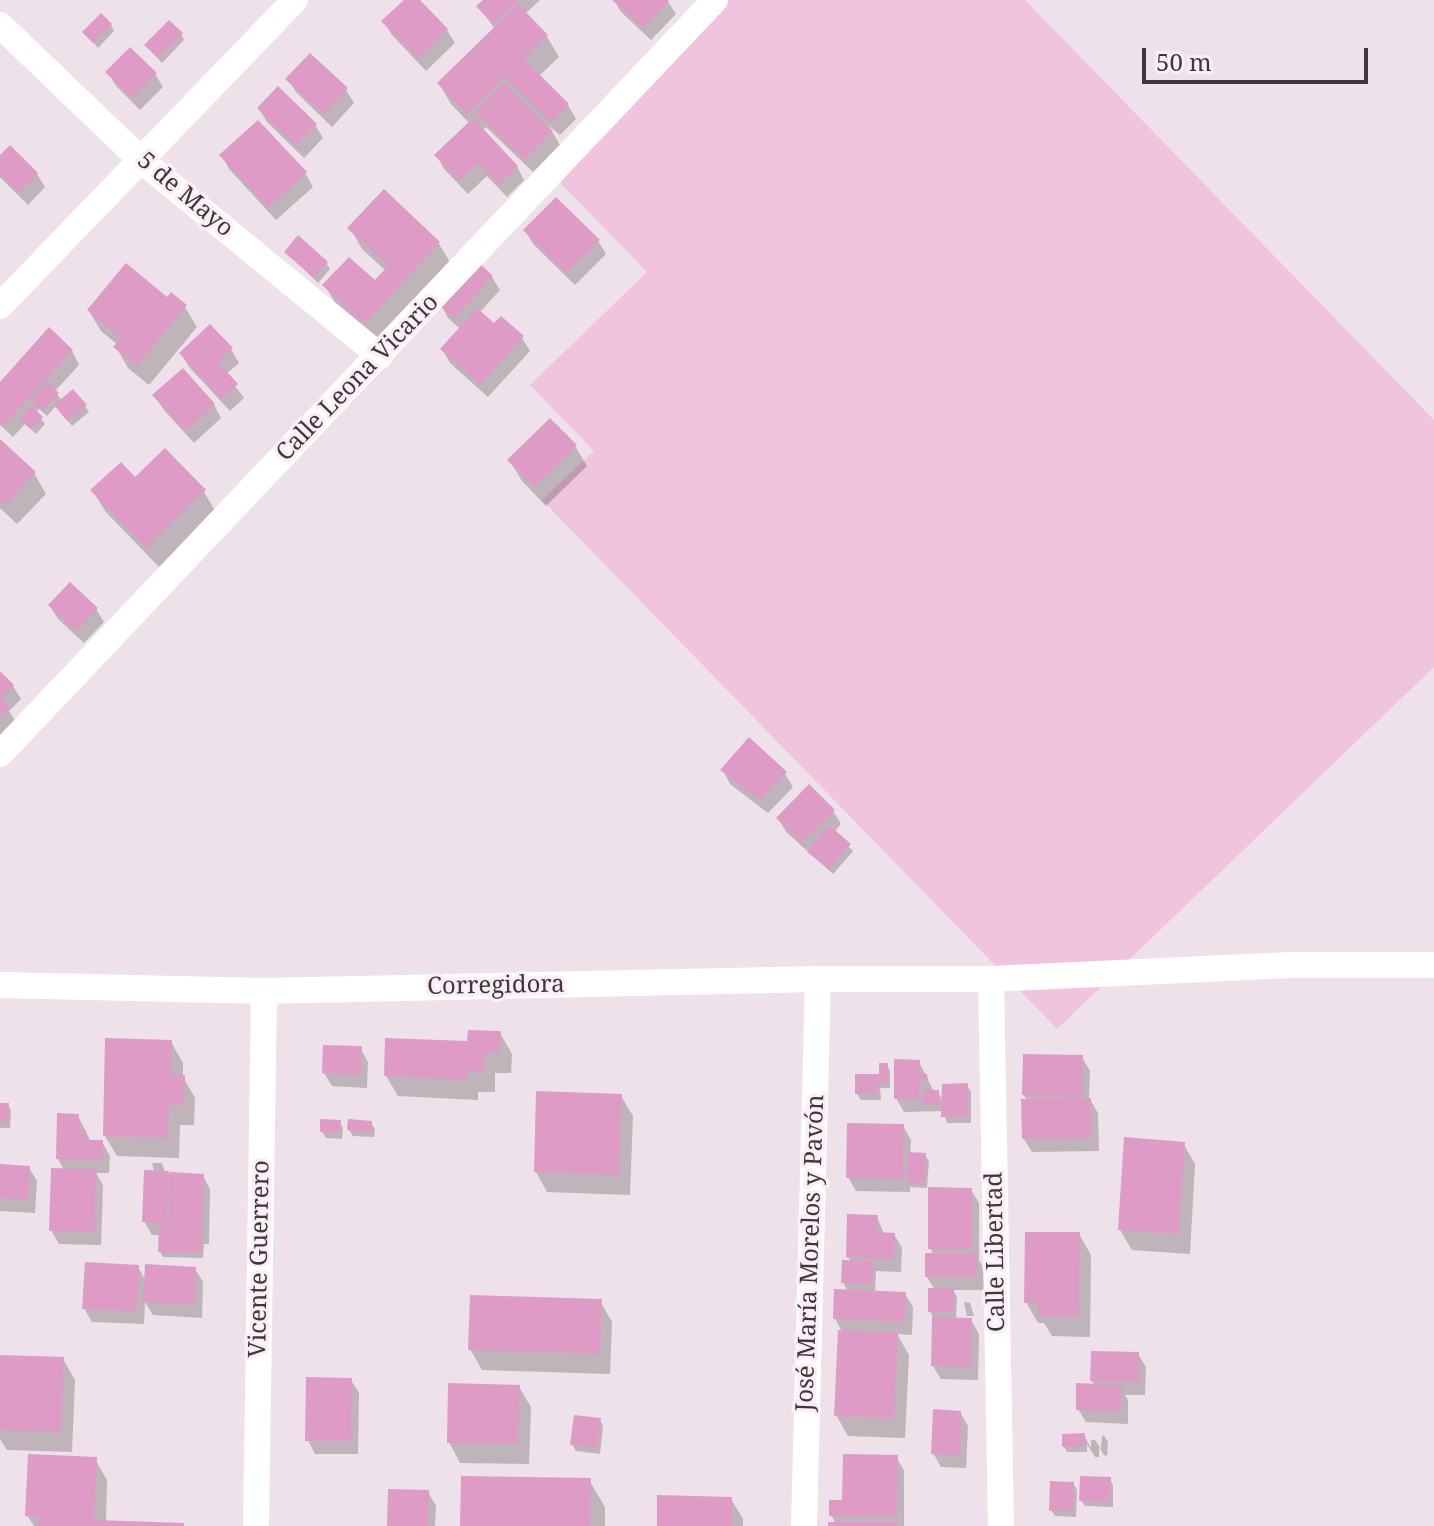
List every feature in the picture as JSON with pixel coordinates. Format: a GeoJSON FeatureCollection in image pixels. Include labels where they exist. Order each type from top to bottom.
{"type":"FeatureCollection","features":[{"type":"Feature","properties":{"kind":"street"},"geometry":{"type":"LineString","coordinates":[[0,306],[295,0]]}},
{"type":"Feature","properties":{"kind":"street","name":"Calle Leona Vicario"},"geometry":{"type":"LineString","coordinates":[[0,754],[715,0]]}},
{"type":"Feature","properties":{"kind":"street","name":"5 de Mayo"},"geometry":{"type":"LineString","coordinates":[[0,25],[142,161],[380,356]]}},
{"type":"Feature","properties":{"kind":"street","name":"Corregidora"},"geometry":{"type":"LineString","coordinates":[[0,985],[264,991],[818,979],[991,979],[1290,965],[1434,965]]}},
{"type":"Feature","properties":{"kind":"street","name":"José María Morelos y Pavón"},"geometry":{"type":"LineString","coordinates":[[804,1526],[818,979]]}},
{"type":"Feature","properties":{"kind":"street","name":"Calle Libertad"},"geometry":{"type":"LineString","coordinates":[[991,979],[1001,1526]]}},
{"type":"Feature","properties":{"kind":"street","name":"Vicente Guerrero"},"geometry":{"type":"LineString","coordinates":[[256,1526],[264,991]]}},
{"type":"Feature","properties":{"kind":"shaded area"},"geometry":{"type":"Polygon","coordinates":[[[725,0],[1025,0],[1434,420],[1434,667],[1057,1029],[542,500],[594,451],[530,385],[647,272],[548,170],[725,0]]]}},
{"type":"Feature","properties":{"kind":"building"},"geometry":{"type":"Polygon","coordinates":[[[404,0],[420,0],[448,29],[418,59],[381,21],[404,0]]]}},
{"type":"Feature","properties":{"kind":"building"},"geometry":{"type":"Polygon","coordinates":[[[483,0],[519,0],[493,24],[476,6],[483,0]]]}},
{"type":"Feature","properties":{"kind":"building"},"geometry":{"type":"Polygon","coordinates":[[[612,0],[669,0],[643,28],[612,0]]]}},
{"type":"Feature","properties":{"kind":"building"},"geometry":{"type":"Polygon","coordinates":[[[518,4],[548,35],[524,59],[569,104],[551,123],[506,78],[521,61],[467,114],[437,83],[518,4]]]}},
{"type":"Feature","properties":{"kind":"building"},"geometry":{"type":"Polygon","coordinates":[[[101,13],[112,24],[93,43],[82,32],[101,13]]]}},
{"type":"Feature","properties":{"kind":"building"},"geometry":{"type":"Polygon","coordinates":[[[169,20],[183,33],[158,58],[144,45],[169,20]]]}},
{"type":"Feature","properties":{"kind":"building"},"geometry":{"type":"Polygon","coordinates":[[[130,47],[157,73],[132,98],[105,72],[130,47]]]}},
{"type":"Feature","properties":{"kind":"building"},"geometry":{"type":"Polygon","coordinates":[[[310,53],[348,88],[324,115],[285,79],[310,53]]]}},
{"type":"Feature","properties":{"kind":"building"},"geometry":{"type":"Polygon","coordinates":[[[504,83],[553,131],[524,160],[475,112],[504,83]]]}},
{"type":"Feature","properties":{"kind":"building"},"geometry":{"type":"Polygon","coordinates":[[[278,86],[317,124],[295,146],[257,108],[278,86]]]}},
{"type":"Feature","properties":{"kind":"building"},"geometry":{"type":"Polygon","coordinates":[[[473,118],[518,166],[498,185],[478,163],[459,181],[434,155],[473,118]]]}},
{"type":"Feature","properties":{"kind":"building"},"geometry":{"type":"Polygon","coordinates":[[[258,120],[307,172],[268,208],[219,155],[258,120]]]}},
{"type":"Feature","properties":{"kind":"building"},"geometry":{"type":"Polygon","coordinates":[[[10,145],[38,173],[19,193],[0,174],[0,155],[10,145]]]}},
{"type":"Feature","properties":{"kind":"building"},"geometry":{"type":"Polygon","coordinates":[[[384,189],[440,242],[364,324],[322,285],[349,257],[375,280],[388,266],[347,228],[384,189]]]}},
{"type":"Feature","properties":{"kind":"building"},"geometry":{"type":"Polygon","coordinates":[[[556,197],[600,240],[566,273],[523,230],[556,197]]]}},
{"type":"Feature","properties":{"kind":"building"},"geometry":{"type":"Polygon","coordinates":[[[298,235],[328,262],[314,278],[284,252],[298,235]]]}},
{"type":"Feature","properties":{"kind":"building"},"geometry":{"type":"Polygon","coordinates":[[[477,261],[493,276],[454,319],[438,304],[477,261]]]}},
{"type":"Feature","properties":{"kind":"building"},"geometry":{"type":"Polygon","coordinates":[[[126,263],[167,297],[171,292],[187,305],[137,366],[113,347],[121,338],[87,310],[126,263]]]}},
{"type":"Feature","properties":{"kind":"building"},"geometry":{"type":"Polygon","coordinates":[[[477,308],[494,323],[501,316],[524,336],[480,385],[440,349],[477,308]]]}},
{"type":"Feature","properties":{"kind":"building"},"geometry":{"type":"Polygon","coordinates":[[[210,324],[233,348],[218,362],[238,384],[221,399],[179,353],[210,324]]]}},
{"type":"Feature","properties":{"kind":"building"},"geometry":{"type":"Polygon","coordinates":[[[49,327],[73,350],[4,425],[0,421],[0,382],[49,327]]]}},
{"type":"Feature","properties":{"kind":"building"},"geometry":{"type":"Polygon","coordinates":[[[183,368],[215,404],[185,431],[152,395],[183,368]]]}},
{"type":"Feature","properties":{"kind":"building"},"geometry":{"type":"Polygon","coordinates":[[[48,382],[59,393],[42,411],[31,400],[48,382]]]}},
{"type":"Feature","properties":{"kind":"building"},"geometry":{"type":"Polygon","coordinates":[[[73,389],[87,405],[67,421],[54,405],[73,389]]]}},
{"type":"Feature","properties":{"kind":"building"},"geometry":{"type":"Polygon","coordinates":[[[32,406],[43,417],[31,429],[20,419],[32,406]]]}},
{"type":"Feature","properties":{"kind":"building"},"geometry":{"type":"Polygon","coordinates":[[[550,418],[577,445],[534,487],[507,460],[550,418]]]}},
{"type":"Feature","properties":{"kind":"building"},"geometry":{"type":"Polygon","coordinates":[[[0,439],[36,472],[5,505],[0,500],[0,439]]]}},
{"type":"Feature","properties":{"kind":"building"},"geometry":{"type":"Polygon","coordinates":[[[165,448],[206,490],[146,548],[90,490],[121,462],[135,477],[165,448]]]}},
{"type":"Feature","properties":{"kind":"building"},"geometry":{"type":"Polygon","coordinates":[[[70,582],[98,608],[76,631],[48,605],[70,582]]]}},
{"type":"Feature","properties":{"kind":"building"},"geometry":{"type":"Polygon","coordinates":[[[0,671],[14,685],[1,698],[9,708],[0,717],[0,671]]]}},
{"type":"Feature","properties":{"kind":"building"},"geometry":{"type":"Polygon","coordinates":[[[749,737],[787,772],[760,800],[720,770],[749,737]]]}},
{"type":"Feature","properties":{"kind":"building"},"geometry":{"type":"Polygon","coordinates":[[[809,784],[835,810],[801,843],[776,818],[809,784]]]}},
{"type":"Feature","properties":{"kind":"building"},"geometry":{"type":"Polygon","coordinates":[[[829,825],[851,844],[829,869],[807,852],[829,825]]]}},
{"type":"Feature","properties":{"kind":"building"},"geometry":{"type":"Polygon","coordinates":[[[468,1030],[501,1031],[500,1053],[485,1053],[484,1072],[467,1071],[467,1080],[384,1076],[385,1038],[467,1041],[468,1030]]]}},
{"type":"Feature","properties":{"kind":"building"},"geometry":{"type":"Polygon","coordinates":[[[105,1038],[172,1040],[171,1075],[185,1075],[184,1105],[169,1105],[168,1138],[103,1136],[105,1038]]]}},
{"type":"Feature","properties":{"kind":"building"},"geometry":{"type":"Polygon","coordinates":[[[323,1045],[362,1046],[361,1075],[322,1073],[323,1045]]]}},
{"type":"Feature","properties":{"kind":"building"},"geometry":{"type":"Polygon","coordinates":[[[1023,1054],[1083,1055],[1082,1097],[1022,1095],[1023,1054]]]}},
{"type":"Feature","properties":{"kind":"building"},"geometry":{"type":"Polygon","coordinates":[[[894,1059],[920,1060],[920,1073],[927,1074],[928,1080],[920,1079],[919,1099],[894,1099],[894,1059]]]}},
{"type":"Feature","properties":{"kind":"building"},"geometry":{"type":"Polygon","coordinates":[[[879,1063],[888,1063],[888,1083],[878,1083],[878,1094],[855,1094],[855,1074],[879,1074],[879,1063]]]}},
{"type":"Feature","properties":{"kind":"building"},"geometry":{"type":"Polygon","coordinates":[[[968,1083],[968,1117],[941,1117],[942,1084],[968,1083]]]}},
{"type":"Feature","properties":{"kind":"building"},"geometry":{"type":"Polygon","coordinates":[[[923,1090],[939,1090],[939,1105],[922,1105],[923,1090]]]}},
{"type":"Feature","properties":{"kind":"building"},"geometry":{"type":"Polygon","coordinates":[[[536,1091],[622,1094],[619,1175],[534,1172],[536,1091]]]}},
{"type":"Feature","properties":{"kind":"building"},"geometry":{"type":"Polygon","coordinates":[[[1091,1098],[1092,1138],[1022,1139],[1021,1099],[1091,1098]]]}},
{"type":"Feature","properties":{"kind":"building"},"geometry":{"type":"Polygon","coordinates":[[[0,1103],[9,1103],[8,1122],[0,1122],[0,1103]]]}},
{"type":"Feature","properties":{"kind":"building"},"geometry":{"type":"Polygon","coordinates":[[[57,1113],[79,1114],[79,1130],[86,1130],[86,1140],[103,1140],[103,1160],[56,1159],[57,1113]]]}},
{"type":"Feature","properties":{"kind":"building"},"geometry":{"type":"Polygon","coordinates":[[[320,1119],[341,1120],[340,1133],[320,1132],[320,1119]]]}},
{"type":"Feature","properties":{"kind":"building"},"geometry":{"type":"Polygon","coordinates":[[[348,1119],[372,1121],[372,1132],[347,1130],[348,1119]]]}},
{"type":"Feature","properties":{"kind":"building"},"geometry":{"type":"Polygon","coordinates":[[[847,1123],[904,1124],[903,1179],[846,1178],[847,1123]]]}},
{"type":"Feature","properties":{"kind":"building"},"geometry":{"type":"Polygon","coordinates":[[[1124,1137],[1185,1142],[1179,1234],[1118,1230],[1124,1137]]]}},
{"type":"Feature","properties":{"kind":"building"},"geometry":{"type":"Polygon","coordinates":[[[908,1152],[926,1153],[925,1183],[906,1182],[908,1152]]]}},
{"type":"Feature","properties":{"kind":"building"},"geometry":{"type":"Polygon","coordinates":[[[0,1164],[30,1166],[28,1200],[0,1198],[0,1164]]]}},
{"type":"Feature","properties":{"kind":"building"},"geometry":{"type":"Polygon","coordinates":[[[51,1168],[96,1169],[95,1232],[49,1231],[51,1168]]]}},
{"type":"Feature","properties":{"kind":"building"},"geometry":{"type":"Polygon","coordinates":[[[144,1170],[169,1171],[167,1223],[142,1222],[144,1170]]]}},
{"type":"Feature","properties":{"kind":"building"},"geometry":{"type":"Polygon","coordinates":[[[170,1172],[204,1174],[201,1253],[158,1252],[159,1224],[168,1225],[170,1172]]]}},
{"type":"Feature","properties":{"kind":"building"},"geometry":{"type":"Polygon","coordinates":[[[928,1187],[972,1188],[972,1249],[928,1249],[928,1187]]]}},
{"type":"Feature","properties":{"kind":"building"},"geometry":{"type":"Polygon","coordinates":[[[847,1214],[878,1215],[877,1232],[895,1233],[894,1259],[846,1257],[847,1214]]]}},
{"type":"Feature","properties":{"kind":"building"},"geometry":{"type":"Polygon","coordinates":[[[1025,1232],[1080,1232],[1079,1317],[1038,1316],[1038,1303],[1024,1303],[1025,1232]]]}},
{"type":"Feature","properties":{"kind":"building"},"geometry":{"type":"Polygon","coordinates":[[[925,1253],[977,1253],[977,1277],[925,1277],[925,1253]]]}},
{"type":"Feature","properties":{"kind":"building"},"geometry":{"type":"Polygon","coordinates":[[[842,1260],[873,1261],[873,1284],[841,1283],[842,1260]]]}},
{"type":"Feature","properties":{"kind":"building"},"geometry":{"type":"Polygon","coordinates":[[[85,1262],[139,1265],[137,1311],[82,1309],[85,1262]]]}},
{"type":"Feature","properties":{"kind":"building"},"geometry":{"type":"Polygon","coordinates":[[[145,1264],[196,1267],[195,1305],[143,1302],[145,1264]]]}},
{"type":"Feature","properties":{"kind":"building"},"geometry":{"type":"Polygon","coordinates":[[[928,1288],[954,1289],[954,1312],[928,1312],[928,1288]]]}},
{"type":"Feature","properties":{"kind":"building"},"geometry":{"type":"Polygon","coordinates":[[[834,1289],[906,1292],[905,1322],[833,1319],[834,1289]]]}},
{"type":"Feature","properties":{"kind":"building"},"geometry":{"type":"Polygon","coordinates":[[[470,1295],[602,1299],[600,1354],[468,1350],[470,1295]]]}},
{"type":"Feature","properties":{"kind":"building"},"geometry":{"type":"Polygon","coordinates":[[[932,1317],[972,1318],[971,1367],[931,1366],[932,1317]]]}},
{"type":"Feature","properties":{"kind":"building"},"geometry":{"type":"Polygon","coordinates":[[[838,1330],[898,1332],[894,1418],[834,1416],[838,1330]]]}},
{"type":"Feature","properties":{"kind":"building"},"geometry":{"type":"Polygon","coordinates":[[[1091,1351],[1139,1352],[1139,1382],[1090,1381],[1091,1351]]]}},
{"type":"Feature","properties":{"kind":"building"},"geometry":{"type":"Polygon","coordinates":[[[0,1355],[64,1357],[61,1432],[0,1430],[0,1355]]]}},
{"type":"Feature","properties":{"kind":"building"},"geometry":{"type":"Polygon","coordinates":[[[306,1377],[352,1378],[351,1441],[305,1441],[306,1377]]]}},
{"type":"Feature","properties":{"kind":"building"},"geometry":{"type":"Polygon","coordinates":[[[448,1383],[520,1385],[518,1444],[447,1443],[448,1383]]]}},
{"type":"Feature","properties":{"kind":"building"},"geometry":{"type":"Polygon","coordinates":[[[1076,1383],[1122,1385],[1121,1411],[1076,1410],[1076,1383]]]}},
{"type":"Feature","properties":{"kind":"building"},"geometry":{"type":"Polygon","coordinates":[[[933,1409],[961,1411],[960,1455],[931,1454],[933,1409]]]}},
{"type":"Feature","properties":{"kind":"building"},"geometry":{"type":"Polygon","coordinates":[[[574,1415],[601,1418],[597,1448],[570,1445],[574,1415]]]}},
{"type":"Feature","properties":{"kind":"building"},"geometry":{"type":"Polygon","coordinates":[[[1085,1433],[1085,1446],[1062,1447],[1062,1434],[1085,1433]]]}},
{"type":"Feature","properties":{"kind":"building"},"geometry":{"type":"Polygon","coordinates":[[[28,1454],[97,1457],[94,1520],[184,1523],[184,1526],[38,1526],[38,1518],[48,1517],[25,1516],[28,1454]]]}},
{"type":"Feature","properties":{"kind":"building"},"geometry":{"type":"Polygon","coordinates":[[[843,1454],[898,1455],[897,1517],[829,1516],[829,1500],[842,1500],[843,1454]]]}},
{"type":"Feature","properties":{"kind":"building"},"geometry":{"type":"Polygon","coordinates":[[[461,1476],[591,1478],[590,1526],[460,1526],[461,1476]]]}},
{"type":"Feature","properties":{"kind":"building"},"geometry":{"type":"Polygon","coordinates":[[[1080,1476],[1111,1477],[1110,1502],[1079,1501],[1080,1476]]]}},
{"type":"Feature","properties":{"kind":"building"},"geometry":{"type":"Polygon","coordinates":[[[1050,1481],[1074,1482],[1073,1511],[1049,1511],[1050,1481]]]}},
{"type":"Feature","properties":{"kind":"building"},"geometry":{"type":"Polygon","coordinates":[[[388,1489],[429,1490],[428,1526],[387,1526],[388,1489]]]}},
{"type":"Feature","properties":{"kind":"building"},"geometry":{"type":"Polygon","coordinates":[[[657,1495],[732,1497],[732,1526],[657,1526],[657,1495]]]}},
{"type":"Feature","properties":{"kind":"building"},"geometry":{"type":"Polygon","coordinates":[[[828,1522],[897,1522],[897,1526],[828,1526],[828,1522]]]}}]}
